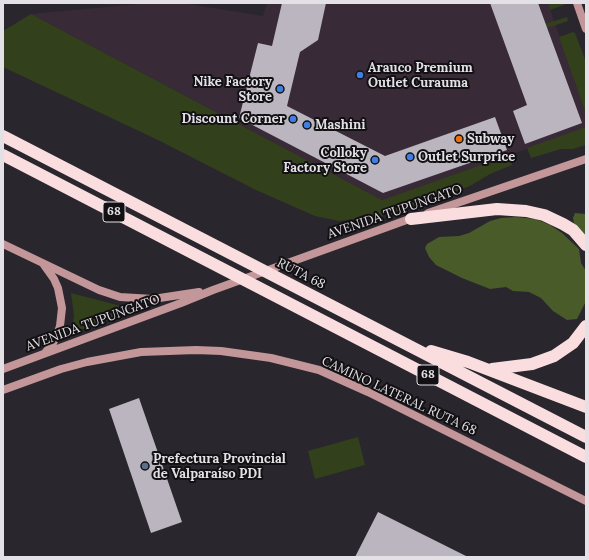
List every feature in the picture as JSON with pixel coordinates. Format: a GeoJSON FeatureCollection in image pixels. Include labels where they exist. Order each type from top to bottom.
{"type":"FeatureCollection","features":[{"type":"Feature","properties":{"kind":"highway","name":"RUTA 68"},"geometry":{"type":"LineString","coordinates":[[3,136],[586,437]]}},
{"type":"Feature","properties":{"kind":"highway","name":"68"},"geometry":{"type":"LineString","coordinates":[[3,155],[586,457]]}},
{"type":"Feature","properties":{"kind":"highway"},"geometry":{"type":"LineString","coordinates":[[411,219],[497,209],[526,211],[544,215],[563,224],[573,230],[586,246]]}},
{"type":"Feature","properties":{"kind":"highway"},"geometry":{"type":"LineString","coordinates":[[487,369],[517,367],[543,361],[554,356],[573,343],[586,326]]}},
{"type":"Feature","properties":{"kind":"highway"},"geometry":{"type":"LineString","coordinates":[[410,346],[448,355],[586,407]]}},
{"type":"Feature","properties":{"kind":"main road"},"geometry":{"type":"LineString","coordinates":[[577,3],[586,29]]}},
{"type":"Feature","properties":{"kind":"main road","name":"AVENIDA TUPUNGATO"},"geometry":{"type":"LineString","coordinates":[[3,370],[213,290],[411,219],[586,159]]}},
{"type":"Feature","properties":{"kind":"main road","name":"AVENIDA TUPUNGATO"},"geometry":{"type":"LineString","coordinates":[[3,244],[99,290],[125,298],[159,298],[213,290]]}},
{"type":"Feature","properties":{"kind":"main road"},"geometry":{"type":"LineString","coordinates":[[42,263],[54,279],[58,288],[62,308],[60,326],[57,335],[48,351],[42,355]]}},
{"type":"Feature","properties":{"kind":"main road","name":"CAMINO LATERAL RUTA 68"},"geometry":{"type":"LineString","coordinates":[[3,390],[61,369],[87,362],[141,352],[209,350],[270,358],[319,370],[368,392],[586,501]]}},
{"type":"Feature","properties":{"kind":"shaded area","name":"Arauco Premium Outlet Curauma"},"geometry":{"type":"Polygon","coordinates":[[[150,3],[182,3],[263,16],[267,3],[548,3],[586,114],[586,128],[382,200],[31,14],[150,3]]]}},
{"type":"Feature","properties":{"kind":"green space"},"geometry":{"type":"Polygon","coordinates":[[[548,3],[565,3],[564,5],[550,10],[548,3]]]}},
{"type":"Feature","properties":{"kind":"green space"},"geometry":{"type":"Polygon","coordinates":[[[31,14],[382,200],[509,155],[512,165],[490,174],[470,186],[387,215],[339,221],[315,216],[256,190],[158,140],[3,67],[3,31],[31,14]]]}},
{"type":"Feature","properties":{"kind":"green space"},"geometry":{"type":"Polygon","coordinates":[[[567,17],[568,21],[547,28],[545,24],[567,17]]]}},
{"type":"Feature","properties":{"kind":"green space"},"geometry":{"type":"Polygon","coordinates":[[[573,32],[575,33],[586,62],[586,114],[559,37],[573,32]]]}},
{"type":"Feature","properties":{"kind":"green space"},"geometry":{"type":"Polygon","coordinates":[[[586,127],[586,145],[573,149],[561,149],[531,158],[527,148],[586,127]]]}},
{"type":"Feature","properties":{"kind":"green space"},"geometry":{"type":"Polygon","coordinates":[[[575,213],[586,214],[586,237],[574,223],[573,218],[575,213]]]}},
{"type":"Feature","properties":{"kind":"green space"},"geometry":{"type":"Polygon","coordinates":[[[516,217],[536,219],[550,225],[562,233],[579,249],[581,263],[586,271],[586,295],[585,303],[577,319],[567,320],[553,311],[541,298],[529,292],[513,291],[506,287],[490,289],[462,278],[436,265],[429,257],[425,248],[427,244],[439,237],[459,236],[469,233],[490,221],[501,218],[516,217]]]}},
{"type":"Feature","properties":{"kind":"green space"},"geometry":{"type":"Polygon","coordinates":[[[71,293],[136,310],[72,333],[74,315],[71,293]]]}},
{"type":"Feature","properties":{"kind":"green space"},"geometry":{"type":"Polygon","coordinates":[[[358,437],[365,465],[315,479],[308,451],[358,437]]]}},
{"type":"Feature","properties":{"kind":"building"},"geometry":{"type":"Polygon","coordinates":[[[282,3],[326,3],[318,40],[300,52],[287,106],[385,156],[495,117],[507,150],[383,193],[239,118],[258,43],[272,46],[282,3]]]}},
{"type":"Feature","properties":{"kind":"building"},"geometry":{"type":"Polygon","coordinates":[[[490,3],[538,3],[582,123],[525,144],[513,111],[527,105],[490,3]]]}},
{"type":"Feature","properties":{"kind":"building","name":"Prefectura Provincial de Valparaíso PDI"},"geometry":{"type":"Polygon","coordinates":[[[139,398],[182,522],[151,533],[109,409],[139,398]]]}},
{"type":"Feature","properties":{"kind":"building"},"geometry":{"type":"Polygon","coordinates":[[[378,512],[468,557],[355,557],[378,512]]]}},
{"type":"Feature","properties":{"kind":"place","name":"Arauco Premium Outlet Curauma"},"geometry":{"type":"Point","coordinates":[360,75]}},
{"type":"Feature","properties":{"kind":"place","name":"Nike Factory Store"},"geometry":{"type":"Point","coordinates":[280,89]}},
{"type":"Feature","properties":{"kind":"place","name":"Discount Corner"},"geometry":{"type":"Point","coordinates":[293,119]}},
{"type":"Feature","properties":{"kind":"place","name":"Mashini"},"geometry":{"type":"Point","coordinates":[307,125]}},
{"type":"Feature","properties":{"kind":"place","name":"Subway"},"geometry":{"type":"Point","coordinates":[459,139]}},
{"type":"Feature","properties":{"kind":"place","name":"Outlet Surprice"},"geometry":{"type":"Point","coordinates":[410,157]}},
{"type":"Feature","properties":{"kind":"place","name":"Colloky Factory Store"},"geometry":{"type":"Point","coordinates":[375,160]}},
{"type":"Feature","properties":{"kind":"place","name":"Prefectura Provincial de Valparaíso PDI"},"geometry":{"type":"Point","coordinates":[145,466]}}]}
